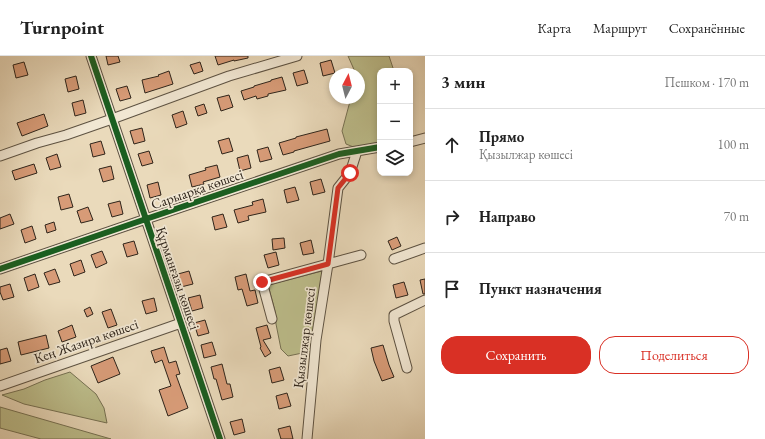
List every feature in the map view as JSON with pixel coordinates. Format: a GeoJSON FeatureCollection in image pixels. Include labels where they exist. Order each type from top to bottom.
{"type":"FeatureCollection","features":[{"type":"Feature","properties":{"kind":"street","name":"Құрманғазы көшесі"},"geometry":{"type":"LineString","coordinates":[[91,56],[220,439]]}},
{"type":"Feature","properties":{"kind":"street"},"geometry":{"type":"LineString","coordinates":[[0,156],[112,119],[229,76],[297,56]]}},
{"type":"Feature","properties":{"kind":"street"},"geometry":{"type":"LineString","coordinates":[[413,141],[425,138]]}},
{"type":"Feature","properties":{"kind":"street","name":"Сарыарқа көшесі"},"geometry":{"type":"LineString","coordinates":[[0,269],[339,154],[377,148]]}},
{"type":"Feature","properties":{"kind":"street","name":"Қызылжар көшесі"},"geometry":{"type":"LineString","coordinates":[[307,439],[316,340],[338,188],[350,173],[357,151]]}},
{"type":"Feature","properties":{"kind":"street"},"geometry":{"type":"LineString","coordinates":[[394,259],[425,248]]}},
{"type":"Feature","properties":{"kind":"street"},"geometry":{"type":"LineString","coordinates":[[272,319],[262,282],[361,255]]}},
{"type":"Feature","properties":{"kind":"street"},"geometry":{"type":"LineString","coordinates":[[407,368],[394,321],[394,316],[425,300]]}},
{"type":"Feature","properties":{"kind":"street","name":"Кең Жазира көшесі"},"geometry":{"type":"LineString","coordinates":[[0,386],[181,323]]}},
{"type":"Feature","properties":{"kind":"green space"},"geometry":{"type":"Polygon","coordinates":[[[348,56],[389,56],[393,68],[377,68],[377,144],[356,148],[346,144],[342,131],[349,104],[365,104],[365,68],[353,68],[348,56]]]}},
{"type":"Feature","properties":{"kind":"green space"},"geometry":{"type":"Polygon","coordinates":[[[322,271],[312,351],[288,356],[281,349],[275,311],[268,285],[322,271]]]}},
{"type":"Feature","properties":{"kind":"green space"},"geometry":{"type":"Polygon","coordinates":[[[70,372],[96,394],[104,408],[107,423],[24,404],[2,395],[24,389],[70,372]]]}},
{"type":"Feature","properties":{"kind":"green space"},"geometry":{"type":"Polygon","coordinates":[[[0,407],[111,439],[41,439],[0,428],[0,407]]]}},
{"type":"Feature","properties":{"kind":"building"},"geometry":{"type":"Polygon","coordinates":[[[106,56],[118,56],[120,62],[108,65],[106,56]]]}},
{"type":"Feature","properties":{"kind":"building"},"geometry":{"type":"Polygon","coordinates":[[[215,56],[248,56],[248,58],[234,60],[218,65],[215,56]]]}},
{"type":"Feature","properties":{"kind":"building"},"geometry":{"type":"Polygon","coordinates":[[[331,60],[333,68],[329,68],[329,74],[323,76],[320,63],[331,60]]]}},
{"type":"Feature","properties":{"kind":"building"},"geometry":{"type":"Polygon","coordinates":[[[24,62],[28,75],[16,78],[13,65],[24,62]]]}},
{"type":"Feature","properties":{"kind":"building"},"geometry":{"type":"Polygon","coordinates":[[[200,62],[203,71],[194,74],[190,65],[200,62]]]}},
{"type":"Feature","properties":{"kind":"building"},"geometry":{"type":"Polygon","coordinates":[[[304,70],[308,83],[297,86],[293,73],[304,70]]]}},
{"type":"Feature","properties":{"kind":"building"},"geometry":{"type":"Polygon","coordinates":[[[169,71],[173,84],[145,93],[142,80],[159,76],[158,75],[169,71]]]}},
{"type":"Feature","properties":{"kind":"building"},"geometry":{"type":"Polygon","coordinates":[[[76,76],[79,89],[68,92],[65,79],[76,76]]]}},
{"type":"Feature","properties":{"kind":"building"},"geometry":{"type":"Polygon","coordinates":[[[282,77],[286,90],[268,94],[268,96],[257,99],[256,96],[244,100],[241,91],[282,77]]]}},
{"type":"Feature","properties":{"kind":"building"},"geometry":{"type":"Polygon","coordinates":[[[127,86],[131,98],[120,101],[116,89],[127,86]]]}},
{"type":"Feature","properties":{"kind":"building"},"geometry":{"type":"Polygon","coordinates":[[[229,95],[233,107],[221,111],[217,98],[229,95]]]}},
{"type":"Feature","properties":{"kind":"building"},"geometry":{"type":"Polygon","coordinates":[[[83,100],[86,113],[75,116],[72,103],[83,100]]]}},
{"type":"Feature","properties":{"kind":"building"},"geometry":{"type":"Polygon","coordinates":[[[204,104],[207,113],[198,116],[195,107],[204,104]]]}},
{"type":"Feature","properties":{"kind":"building"},"geometry":{"type":"Polygon","coordinates":[[[183,111],[187,124],[176,128],[172,115],[183,111]]]}},
{"type":"Feature","properties":{"kind":"building"},"geometry":{"type":"Polygon","coordinates":[[[44,114],[48,126],[22,136],[17,123],[44,114]]]}},
{"type":"Feature","properties":{"kind":"building"},"geometry":{"type":"Polygon","coordinates":[[[142,128],[145,141],[134,144],[130,131],[142,128]]]}},
{"type":"Feature","properties":{"kind":"building"},"geometry":{"type":"Polygon","coordinates":[[[327,129],[330,141],[283,155],[279,143],[327,129]]]}},
{"type":"Feature","properties":{"kind":"building"},"geometry":{"type":"Polygon","coordinates":[[[229,138],[233,151],[222,154],[218,141],[229,138]]]}},
{"type":"Feature","properties":{"kind":"building"},"geometry":{"type":"Polygon","coordinates":[[[101,141],[105,154],[93,157],[90,144],[101,141]]]}},
{"type":"Feature","properties":{"kind":"building"},"geometry":{"type":"Polygon","coordinates":[[[268,147],[272,159],[260,162],[257,150],[268,147]]]}},
{"type":"Feature","properties":{"kind":"building"},"geometry":{"type":"Polygon","coordinates":[[[149,151],[153,163],[142,166],[138,154],[149,151]]]}},
{"type":"Feature","properties":{"kind":"building"},"geometry":{"type":"Polygon","coordinates":[[[57,154],[61,167],[50,170],[46,158],[57,154]]]}},
{"type":"Feature","properties":{"kind":"building"},"geometry":{"type":"Polygon","coordinates":[[[248,155],[251,168],[240,171],[237,158],[248,155]]]}},
{"type":"Feature","properties":{"kind":"building"},"geometry":{"type":"Polygon","coordinates":[[[34,164],[37,173],[15,180],[12,171],[34,164]]]}},
{"type":"Feature","properties":{"kind":"building"},"geometry":{"type":"Polygon","coordinates":[[[217,165],[220,177],[203,182],[204,184],[192,187],[189,175],[206,170],[205,168],[217,165]]]}},
{"type":"Feature","properties":{"kind":"building"},"geometry":{"type":"Polygon","coordinates":[[[111,166],[114,179],[103,182],[99,169],[111,166]]]}},
{"type":"Feature","properties":{"kind":"building"},"geometry":{"type":"Polygon","coordinates":[[[321,179],[325,192],[313,195],[310,182],[321,179]]]}},
{"type":"Feature","properties":{"kind":"building"},"geometry":{"type":"Polygon","coordinates":[[[158,182],[161,195],[150,198],[147,185],[158,182]]]}},
{"type":"Feature","properties":{"kind":"building"},"geometry":{"type":"Polygon","coordinates":[[[295,187],[299,200],[287,203],[284,190],[295,187]]]}},
{"type":"Feature","properties":{"kind":"building"},"geometry":{"type":"Polygon","coordinates":[[[69,194],[73,207],[61,210],[58,197],[69,194]]]}},
{"type":"Feature","properties":{"kind":"building"},"geometry":{"type":"Polygon","coordinates":[[[263,199],[266,212],[248,216],[249,220],[238,223],[234,210],[253,205],[252,202],[263,199]]]}},
{"type":"Feature","properties":{"kind":"building"},"geometry":{"type":"Polygon","coordinates":[[[120,201],[123,214],[112,217],[108,204],[120,201]]]}},
{"type":"Feature","properties":{"kind":"building"},"geometry":{"type":"Polygon","coordinates":[[[88,207],[93,220],[81,223],[77,211],[88,207]]]}},
{"type":"Feature","properties":{"kind":"building"},"geometry":{"type":"Polygon","coordinates":[[[10,214],[14,224],[0,229],[0,218],[10,214]]]}},
{"type":"Feature","properties":{"kind":"building"},"geometry":{"type":"Polygon","coordinates":[[[223,214],[227,227],[215,230],[212,217],[223,214]]]}},
{"type":"Feature","properties":{"kind":"building"},"geometry":{"type":"Polygon","coordinates":[[[54,222],[56,230],[47,233],[45,225],[54,222]]]}},
{"type":"Feature","properties":{"kind":"building"},"geometry":{"type":"Polygon","coordinates":[[[32,226],[36,239],[25,243],[21,230],[32,226]]]}},
{"type":"Feature","properties":{"kind":"building"},"geometry":{"type":"Polygon","coordinates":[[[397,237],[401,246],[392,250],[388,241],[397,237]]]}},
{"type":"Feature","properties":{"kind":"building"},"geometry":{"type":"Polygon","coordinates":[[[284,238],[285,248],[273,250],[272,239],[284,238]]]}},
{"type":"Feature","properties":{"kind":"building"},"geometry":{"type":"Polygon","coordinates":[[[311,240],[314,253],[303,255],[300,243],[311,240]]]}},
{"type":"Feature","properties":{"kind":"building"},"geometry":{"type":"Polygon","coordinates":[[[134,241],[138,254],[127,257],[123,244],[134,241]]]}},
{"type":"Feature","properties":{"kind":"building"},"geometry":{"type":"Polygon","coordinates":[[[102,251],[107,263],[96,268],[91,255],[102,251]]]}},
{"type":"Feature","properties":{"kind":"building"},"geometry":{"type":"Polygon","coordinates":[[[276,252],[279,265],[268,268],[264,255],[276,252]]]}},
{"type":"Feature","properties":{"kind":"building"},"geometry":{"type":"Polygon","coordinates":[[[81,260],[85,272],[74,276],[70,264],[81,260]]]}},
{"type":"Feature","properties":{"kind":"building"},"geometry":{"type":"Polygon","coordinates":[[[55,269],[60,282],[49,285],[44,273],[55,269]]]}},
{"type":"Feature","properties":{"kind":"building"},"geometry":{"type":"Polygon","coordinates":[[[189,271],[193,284],[181,287],[178,274],[189,271]]]}},
{"type":"Feature","properties":{"kind":"building"},"geometry":{"type":"Polygon","coordinates":[[[35,274],[39,287],[28,291],[24,278],[35,274]]]}},
{"type":"Feature","properties":{"kind":"building"},"geometry":{"type":"Polygon","coordinates":[[[246,274],[250,291],[255,290],[258,303],[247,306],[242,289],[238,290],[235,277],[246,274]]]}},
{"type":"Feature","properties":{"kind":"building"},"geometry":{"type":"Polygon","coordinates":[[[425,279],[425,294],[423,294],[420,280],[425,279]]]}},
{"type":"Feature","properties":{"kind":"building"},"geometry":{"type":"Polygon","coordinates":[[[404,282],[408,295],[396,298],[393,285],[404,282]]]}},
{"type":"Feature","properties":{"kind":"building"},"geometry":{"type":"Polygon","coordinates":[[[10,284],[14,297],[3,300],[0,287],[10,284]]]}},
{"type":"Feature","properties":{"kind":"building"},"geometry":{"type":"Polygon","coordinates":[[[200,295],[203,308],[192,311],[188,298],[200,295]]]}},
{"type":"Feature","properties":{"kind":"building"},"geometry":{"type":"Polygon","coordinates":[[[154,298],[157,311],[146,314],[142,301],[154,298]]]}},
{"type":"Feature","properties":{"kind":"building"},"geometry":{"type":"Polygon","coordinates":[[[90,307],[93,314],[87,317],[84,310],[90,307]]]}},
{"type":"Feature","properties":{"kind":"building"},"geometry":{"type":"Polygon","coordinates":[[[111,309],[117,325],[108,328],[102,312],[111,309]]]}},
{"type":"Feature","properties":{"kind":"building"},"geometry":{"type":"Polygon","coordinates":[[[205,320],[209,333],[198,336],[194,323],[205,320]]]}},
{"type":"Feature","properties":{"kind":"building"},"geometry":{"type":"Polygon","coordinates":[[[72,325],[76,337],[62,342],[58,331],[72,325]]]}},
{"type":"Feature","properties":{"kind":"building"},"geometry":{"type":"Polygon","coordinates":[[[267,325],[271,338],[263,340],[271,353],[265,357],[260,348],[256,328],[267,325]]]}},
{"type":"Feature","properties":{"kind":"building"},"geometry":{"type":"Polygon","coordinates":[[[46,335],[49,348],[21,355],[18,342],[46,335]]]}},
{"type":"Feature","properties":{"kind":"building"},"geometry":{"type":"Polygon","coordinates":[[[212,342],[216,355],[204,358],[201,345],[212,342]]]}},
{"type":"Feature","properties":{"kind":"building"},"geometry":{"type":"Polygon","coordinates":[[[383,345],[394,377],[382,381],[374,361],[371,348],[383,345]]]}},
{"type":"Feature","properties":{"kind":"building"},"geometry":{"type":"Polygon","coordinates":[[[164,347],[169,363],[176,361],[180,374],[176,375],[188,408],[168,416],[159,390],[171,386],[162,360],[155,363],[151,351],[164,347]]]}},
{"type":"Feature","properties":{"kind":"building"},"geometry":{"type":"Polygon","coordinates":[[[7,348],[11,361],[0,364],[0,350],[7,348]]]}},
{"type":"Feature","properties":{"kind":"building"},"geometry":{"type":"Polygon","coordinates":[[[113,357],[120,374],[98,383],[91,366],[113,357]]]}},
{"type":"Feature","properties":{"kind":"building"},"geometry":{"type":"Polygon","coordinates":[[[222,364],[227,384],[230,384],[233,397],[222,400],[211,367],[222,364]]]}},
{"type":"Feature","properties":{"kind":"building"},"geometry":{"type":"Polygon","coordinates":[[[280,367],[284,380],[272,383],[269,370],[280,367]]]}},
{"type":"Feature","properties":{"kind":"building"},"geometry":{"type":"Polygon","coordinates":[[[287,393],[291,406],[279,409],[276,396],[287,393]]]}},
{"type":"Feature","properties":{"kind":"building"},"geometry":{"type":"Polygon","coordinates":[[[242,419],[245,432],[234,435],[230,422],[242,419]]]}},
{"type":"Feature","properties":{"kind":"building"},"geometry":{"type":"Polygon","coordinates":[[[290,426],[293,439],[281,439],[278,429],[290,426]]]}},
{"type":"Feature","properties":{"kind":"cycle path"},"geometry":{"type":"LineString","coordinates":[[91,56],[220,439]]}},
{"type":"Feature","properties":{"kind":"cycle path"},"geometry":{"type":"LineString","coordinates":[[0,269],[339,154],[377,148]]}},
{"type":"Feature","properties":{"kind":"route"},"geometry":{"type":"LineString","coordinates":[[262,282],[328,264],[338,188],[350,173]]}}]}
